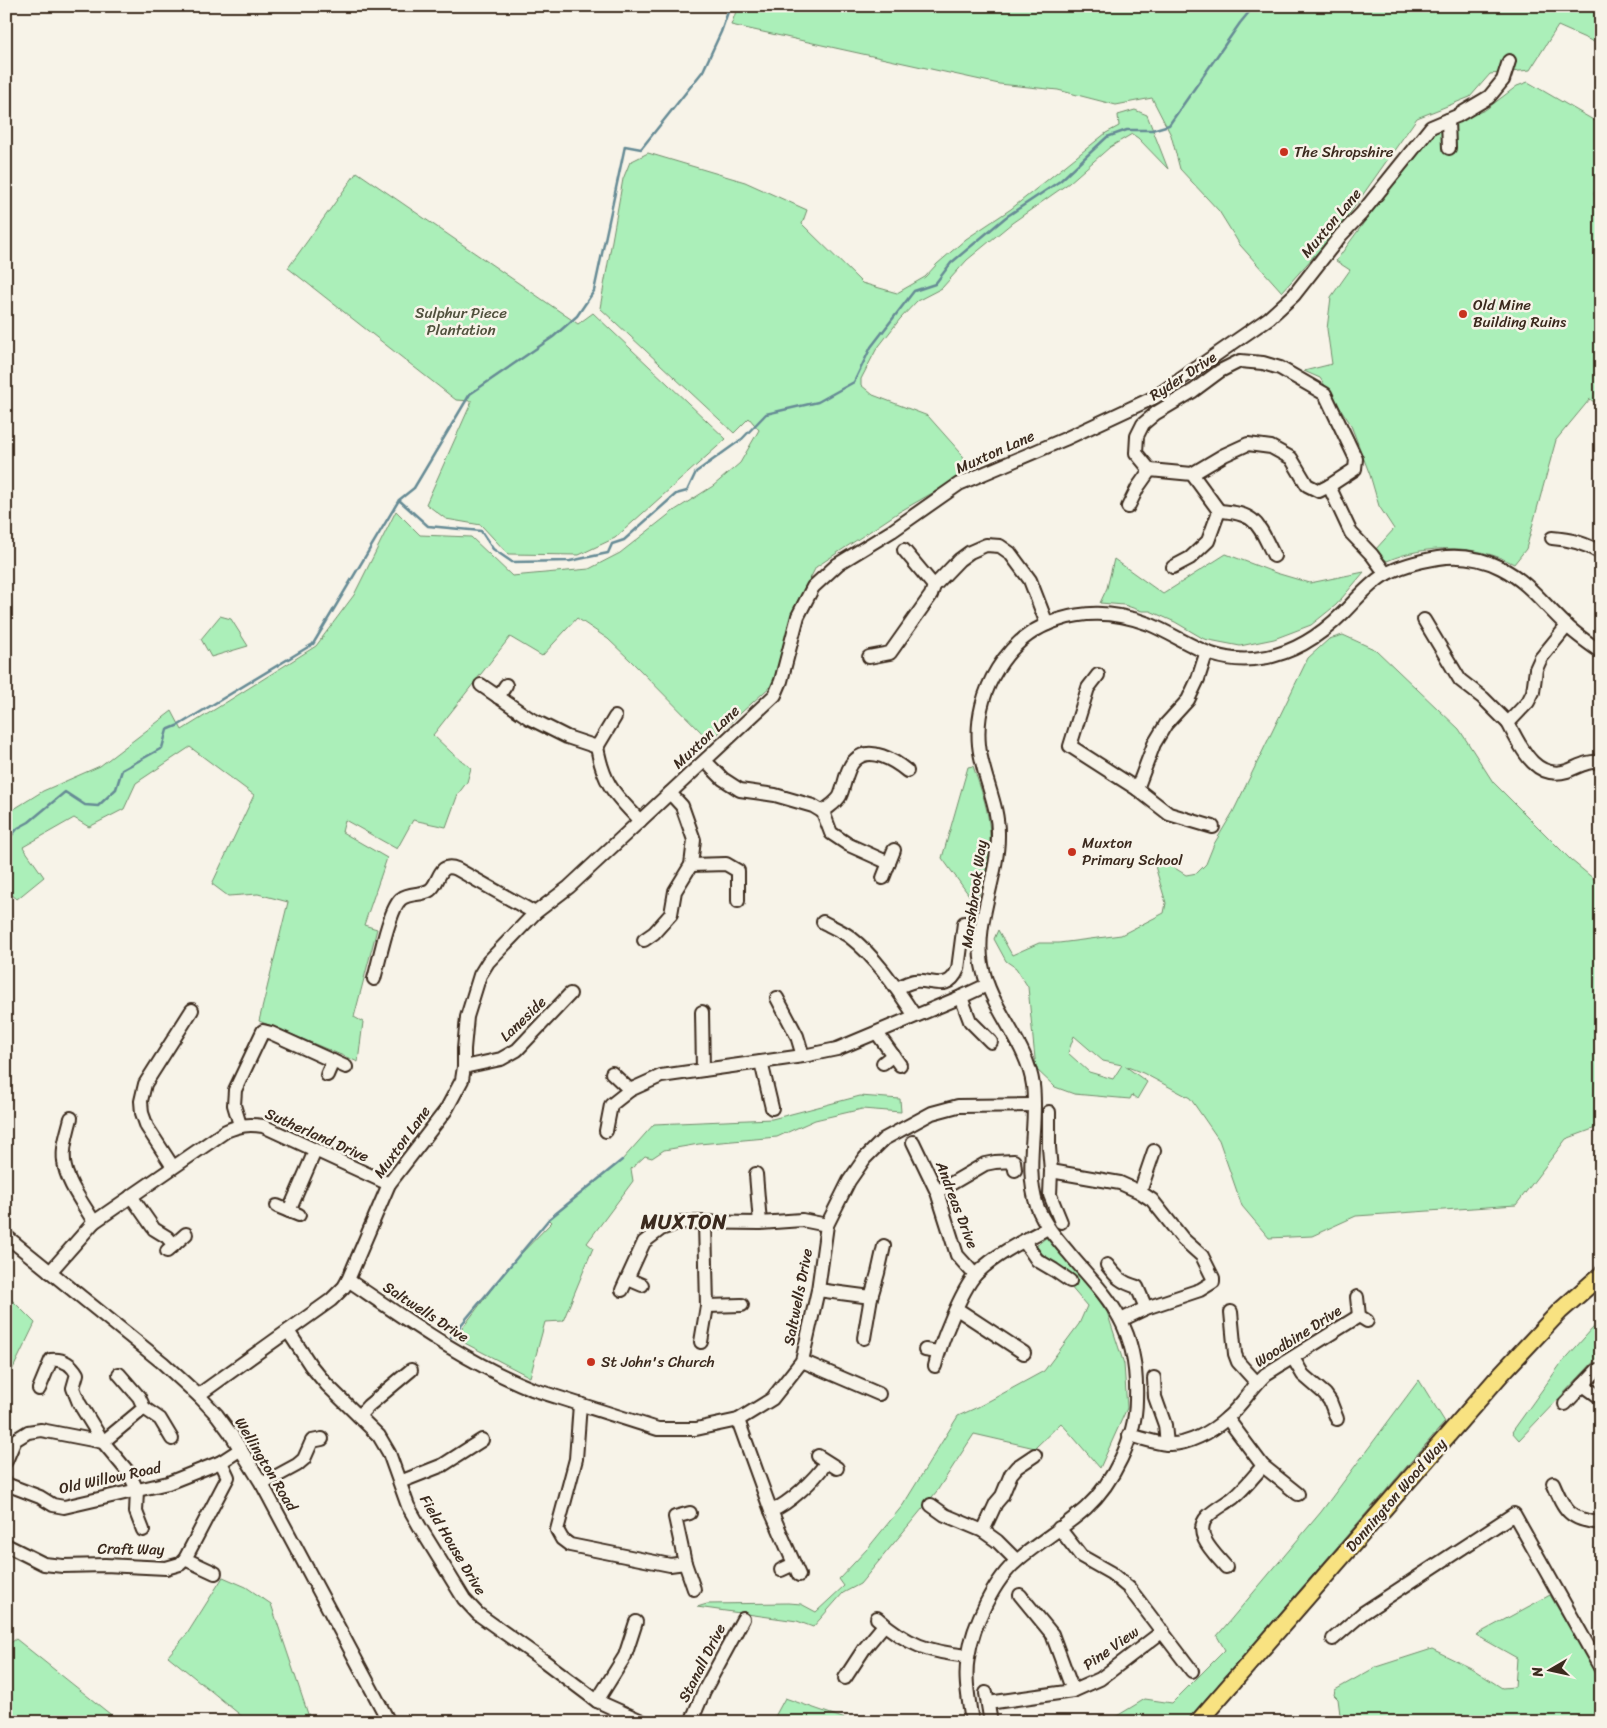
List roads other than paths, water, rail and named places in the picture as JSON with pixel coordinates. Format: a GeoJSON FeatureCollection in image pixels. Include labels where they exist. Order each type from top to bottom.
{"type":"FeatureCollection","features":[{"type":"Feature","properties":{"kind":"main road","name":"Donnington Wood Way"},"geometry":{"type":"LineString","coordinates":[[1198,1722],[1501,1374],[1560,1311],[1601,1275]]}},
{"type":"Feature","properties":{"kind":"street","name":"Muxton Lane"},"geometry":{"type":"LineString","coordinates":[[199,1396],[331,1300],[344,1288],[389,1184],[446,1110],[462,1080],[467,1017],[480,975],[488,962],[535,913],[569,888],[775,695],[782,681],[798,616],[813,587],[838,564],[892,531],[959,484],[1155,397],[1269,318],[1294,295],[1431,127],[1489,98],[1503,80],[1509,61]]}},
{"type":"Feature","properties":{"kind":"street"},"geometry":{"type":"LineString","coordinates":[[1448,120],[1449,148]]}},
{"type":"Feature","properties":{"kind":"street","name":"Ryder Drive"},"geometry":{"type":"LineString","coordinates":[[1150,470],[1136,453],[1137,436],[1144,424],[1156,413],[1193,392],[1220,371],[1240,361],[1263,363],[1280,368],[1324,394],[1356,459],[1355,469],[1329,486]]}},
{"type":"Feature","properties":{"kind":"street"},"geometry":{"type":"LineString","coordinates":[[1128,507],[1138,487],[1150,470],[1192,474],[1224,455],[1248,444],[1271,447],[1291,458],[1307,485],[1319,491],[1329,486],[1351,533],[1372,555],[1386,574]]}},
{"type":"Feature","properties":{"kind":"street"},"geometry":{"type":"LineString","coordinates":[[1192,474],[1219,511],[1246,515],[1258,526],[1274,556]]}},
{"type":"Feature","properties":{"kind":"street"},"geometry":{"type":"LineString","coordinates":[[1173,567],[1190,558],[1208,541],[1219,511]]}},
{"type":"Feature","properties":{"kind":"street"},"geometry":{"type":"LineString","coordinates":[[1552,538],[1572,541],[1600,552]]}},
{"type":"Feature","properties":{"kind":"street"},"geometry":{"type":"LineString","coordinates":[[869,658],[891,659],[934,586],[959,560],[970,552],[986,545],[1000,546],[1010,553],[1030,580],[1047,624]]}},
{"type":"Feature","properties":{"kind":"street"},"geometry":{"type":"LineString","coordinates":[[904,550],[934,586]]}},
{"type":"Feature","properties":{"kind":"street","name":"Marshbrook Way"},"geometry":{"type":"LineString","coordinates":[[972,1722],[967,1681],[968,1656],[983,1609],[995,1586],[1016,1560],[1087,1507],[1102,1490],[1123,1458],[1137,1407],[1136,1366],[1121,1320],[1105,1296],[1048,1228],[1037,1205],[1032,1170],[1033,1084],[1030,1071],[987,985],[982,964],[980,942],[999,832],[995,808],[979,746],[984,700],[991,679],[1001,662],[1028,636],[1047,624],[1072,616],[1088,614],[1120,615],[1146,623],[1206,654],[1246,660],[1267,658],[1286,653],[1320,634],[1368,588],[1386,574],[1413,563],[1456,556],[1474,558],[1491,563],[1524,582],[1567,626],[1601,652]]}},
{"type":"Feature","properties":{"kind":"street"},"geometry":{"type":"LineString","coordinates":[[1424,620],[1460,680],[1483,698],[1508,722],[1526,756],[1547,771],[1555,773],[1600,759]]}},
{"type":"Feature","properties":{"kind":"street"},"geometry":{"type":"LineString","coordinates":[[1508,722],[1528,702],[1533,692],[1536,669],[1541,658],[1567,626]]}},
{"type":"Feature","properties":{"kind":"street"},"geometry":{"type":"LineString","coordinates":[[1137,789],[1154,744],[1166,724],[1188,700],[1198,679],[1206,654]]}},
{"type":"Feature","properties":{"kind":"street"},"geometry":{"type":"LineString","coordinates":[[1098,676],[1088,688],[1070,746],[1137,789],[1169,814],[1213,827]]}},
{"type":"Feature","properties":{"kind":"street"},"geometry":{"type":"LineString","coordinates":[[481,685],[529,718],[567,737],[597,747]]}},
{"type":"Feature","properties":{"kind":"street"},"geometry":{"type":"LineString","coordinates":[[498,697],[506,685]]}},
{"type":"Feature","properties":{"kind":"street"},"geometry":{"type":"LineString","coordinates":[[615,717],[597,747],[601,769],[615,795],[640,821]]}},
{"type":"Feature","properties":{"kind":"street"},"geometry":{"type":"LineString","coordinates":[[823,812],[839,798],[854,760],[864,755],[880,755],[898,763],[907,772]]}},
{"type":"Feature","properties":{"kind":"street"},"geometry":{"type":"LineString","coordinates":[[705,761],[723,778],[740,790],[776,795],[813,806],[823,812],[831,834],[849,845],[889,863]]}},
{"type":"Feature","properties":{"kind":"street"},"geometry":{"type":"LineString","coordinates":[[649,937],[671,914],[676,891],[691,865],[694,840],[682,806],[670,793]]}},
{"type":"Feature","properties":{"kind":"street"},"geometry":{"type":"LineString","coordinates":[[883,878],[894,850]]}},
{"type":"Feature","properties":{"kind":"street"},"geometry":{"type":"LineString","coordinates":[[691,865],[726,864],[738,871],[738,901]]}},
{"type":"Feature","properties":{"kind":"street"},"geometry":{"type":"LineString","coordinates":[[374,979],[391,916],[400,900],[410,894],[422,894],[431,889],[439,874],[446,868],[452,867],[457,869],[535,913]]}},
{"type":"Feature","properties":{"kind":"street"},"geometry":{"type":"LineString","coordinates":[[819,922],[848,936],[862,947],[880,967],[915,1016]]}},
{"type":"Feature","properties":{"kind":"street"},"geometry":{"type":"LineString","coordinates":[[896,988],[916,981],[937,984],[948,981],[955,976],[958,969],[959,931]]}},
{"type":"Feature","properties":{"kind":"street"},"geometry":{"type":"LineString","coordinates":[[606,1131],[611,1105],[630,1090],[661,1076],[803,1056],[837,1049],[987,985]]}},
{"type":"Feature","properties":{"kind":"street","name":"Laneside"},"geometry":{"type":"LineString","coordinates":[[464,1067],[501,1059],[517,1050],[570,994]]}},
{"type":"Feature","properties":{"kind":"street"},"geometry":{"type":"LineString","coordinates":[[962,997],[970,1021],[991,1042]]}},
{"type":"Feature","properties":{"kind":"street"},"geometry":{"type":"LineString","coordinates":[[777,998],[789,1006],[803,1056]]}},
{"type":"Feature","properties":{"kind":"street"},"geometry":{"type":"LineString","coordinates":[[702,1012],[703,1070]]}},
{"type":"Feature","properties":{"kind":"street"},"geometry":{"type":"LineString","coordinates":[[173,1168],[147,1127],[142,1114],[141,1101],[145,1084],[185,1014]]}},
{"type":"Feature","properties":{"kind":"street"},"geometry":{"type":"LineString","coordinates":[[50,1272],[94,1222],[226,1131],[240,1125],[234,1105],[235,1090],[263,1031],[346,1067]]}},
{"type":"Feature","properties":{"kind":"street"},"geometry":{"type":"LineString","coordinates":[[877,1033],[897,1060],[883,1064]]}},
{"type":"Feature","properties":{"kind":"street"},"geometry":{"type":"LineString","coordinates":[[327,1075],[333,1061]]}},
{"type":"Feature","properties":{"kind":"street"},"geometry":{"type":"LineString","coordinates":[[761,1062],[772,1108]]}},
{"type":"Feature","properties":{"kind":"street"},"geometry":{"type":"LineString","coordinates":[[612,1073],[630,1090]]}},
{"type":"Feature","properties":{"kind":"street","name":"Saltwells Drive"},"geometry":{"type":"LineString","coordinates":[[348,1280],[438,1341],[532,1389],[658,1429],[696,1429],[738,1420],[772,1399],[802,1361],[818,1290],[827,1225],[849,1181],[865,1158],[884,1140],[932,1114],[958,1106],[1034,1105]]}},
{"type":"Feature","properties":{"kind":"street"},"geometry":{"type":"LineString","coordinates":[[1049,1112],[1050,1195],[1061,1222]]}},
{"type":"Feature","properties":{"kind":"street"},"geometry":{"type":"LineString","coordinates":[[56,1125],[70,1123],[64,1150],[64,1162],[69,1179],[94,1222]]}},
{"type":"Feature","properties":{"kind":"street","name":"Sutherland Drive"},"geometry":{"type":"LineString","coordinates":[[240,1125],[263,1126],[389,1184]]}},
{"type":"Feature","properties":{"kind":"street","name":"Andreas Drive"},"geometry":{"type":"LineString","coordinates":[[913,1142],[937,1192],[957,1255],[975,1275]]}},
{"type":"Feature","properties":{"kind":"street"},"geometry":{"type":"LineString","coordinates":[[277,1206],[294,1213],[315,1151]]}},
{"type":"Feature","properties":{"kind":"street"},"geometry":{"type":"LineString","coordinates":[[1140,1192],[1156,1158]]}},
{"type":"Feature","properties":{"kind":"street"},"geometry":{"type":"LineString","coordinates":[[937,1192],[985,1164],[1014,1161]]}},
{"type":"Feature","properties":{"kind":"street"},"geometry":{"type":"LineString","coordinates":[[1051,1171],[1120,1183],[1140,1192],[1152,1200],[1183,1239],[1202,1256],[1213,1278],[1213,1282],[1200,1290],[1146,1308],[1121,1320]]}},
{"type":"Feature","properties":{"kind":"street"},"geometry":{"type":"LineString","coordinates":[[756,1174],[760,1223]]}},
{"type":"Feature","properties":{"kind":"street"},"geometry":{"type":"LineString","coordinates":[[131,1196],[154,1230],[167,1237],[171,1248],[186,1234]]}},
{"type":"Feature","properties":{"kind":"street"},"geometry":{"type":"LineString","coordinates":[[642,1285],[625,1285],[644,1242],[661,1229],[681,1222],[760,1223],[802,1220],[827,1225]]}},
{"type":"Feature","properties":{"kind":"street"},"geometry":{"type":"LineString","coordinates":[[700,1342],[706,1306],[705,1222]]}},
{"type":"Feature","properties":{"kind":"street"},"geometry":{"type":"LineString","coordinates":[[934,1366],[938,1352],[957,1309],[975,1275],[991,1262],[1048,1228]]}},
{"type":"Feature","properties":{"kind":"street","name":"Wellington Road"},"geometry":{"type":"LineString","coordinates":[[6,1236],[163,1363],[217,1415],[241,1449],[262,1484],[389,1722]]}},
{"type":"Feature","properties":{"kind":"street"},"geometry":{"type":"LineString","coordinates":[[1024,1241],[1037,1260],[1070,1281]]}},
{"type":"Feature","properties":{"kind":"street"},"geometry":{"type":"LineString","coordinates":[[868,1334],[871,1296],[884,1246]]}},
{"type":"Feature","properties":{"kind":"street"},"geometry":{"type":"LineString","coordinates":[[1107,1264],[1117,1278],[1137,1287],[1146,1308]]}},
{"type":"Feature","properties":{"kind":"street"},"geometry":{"type":"LineString","coordinates":[[818,1290],[871,1296]]}},
{"type":"Feature","properties":{"kind":"street","name":"Woodbine Drive"},"geometry":{"type":"LineString","coordinates":[[1129,1435],[1167,1444],[1194,1439],[1228,1418],[1266,1374],[1363,1318],[1357,1297]]}},
{"type":"Feature","properties":{"kind":"street"},"geometry":{"type":"LineString","coordinates":[[706,1306],[742,1305]]}},
{"type":"Feature","properties":{"kind":"street"},"geometry":{"type":"LineString","coordinates":[[957,1309],[1024,1353]]}},
{"type":"Feature","properties":{"kind":"street"},"geometry":{"type":"LineString","coordinates":[[1231,1312],[1235,1354],[1241,1366],[1257,1383]]}},
{"type":"Feature","properties":{"kind":"street","name":"Field House Drive"},"geometry":{"type":"LineString","coordinates":[[288,1331],[311,1366],[379,1436],[389,1453],[408,1506],[468,1604],[478,1614],[597,1701],[644,1722]]}},
{"type":"Feature","properties":{"kind":"street"},"geometry":{"type":"LineString","coordinates":[[925,1350],[938,1352]]}},
{"type":"Feature","properties":{"kind":"street"},"geometry":{"type":"LineString","coordinates":[[1293,1358],[1303,1375],[1325,1394],[1337,1420]]}},
{"type":"Feature","properties":{"kind":"street"},"geometry":{"type":"LineString","coordinates":[[39,1389],[51,1360],[56,1359],[72,1365],[77,1374],[73,1388],[78,1403],[103,1442],[129,1473],[137,1490],[136,1512],[143,1530]]}},
{"type":"Feature","properties":{"kind":"street"},"geometry":{"type":"LineString","coordinates":[[802,1361],[879,1394]]}},
{"type":"Feature","properties":{"kind":"street"},"geometry":{"type":"LineString","coordinates":[[360,1416],[368,1406],[411,1370]]}},
{"type":"Feature","properties":{"kind":"street"},"geometry":{"type":"LineString","coordinates":[[1565,1404],[1597,1370]]}},
{"type":"Feature","properties":{"kind":"street"},"geometry":{"type":"LineString","coordinates":[[119,1374],[139,1397],[144,1408],[160,1419],[172,1439]]}},
{"type":"Feature","properties":{"kind":"street"},"geometry":{"type":"LineString","coordinates":[[1154,1378],[1155,1397],[1165,1425],[1167,1444]]}},
{"type":"Feature","properties":{"kind":"street"},"geometry":{"type":"LineString","coordinates":[[1583,1385],[1601,1398]]}},
{"type":"Feature","properties":{"kind":"street"},"geometry":{"type":"LineString","coordinates":[[580,1404],[576,1459],[557,1530],[562,1539],[570,1545],[670,1565],[685,1562]]}},
{"type":"Feature","properties":{"kind":"street"},"geometry":{"type":"LineString","coordinates":[[103,1442],[144,1408]]}},
{"type":"Feature","properties":{"kind":"street"},"geometry":{"type":"LineString","coordinates":[[1228,1418],[1263,1466],[1298,1494]]}},
{"type":"Feature","properties":{"kind":"street"},"geometry":{"type":"LineString","coordinates":[[738,1420],[770,1511],[797,1570],[781,1570]]}},
{"type":"Feature","properties":{"kind":"street"},"geometry":{"type":"LineString","coordinates":[[6,1461],[16,1440],[28,1432],[41,1430],[103,1442]]}},
{"type":"Feature","properties":{"kind":"street"},"geometry":{"type":"LineString","coordinates":[[262,1484],[297,1465],[304,1459],[313,1438]]}},
{"type":"Feature","properties":{"kind":"street"},"geometry":{"type":"LineString","coordinates":[[400,1482],[443,1464],[482,1440]]}},
{"type":"Feature","properties":{"kind":"street"},"geometry":{"type":"LineString","coordinates":[[221,1462],[241,1449]]}},
{"type":"Feature","properties":{"kind":"street"},"geometry":{"type":"LineString","coordinates":[[983,1531],[996,1503],[1002,1496],[1011,1474],[1016,1467],[1035,1455]]}},
{"type":"Feature","properties":{"kind":"street","name":"Old Willow Road"},"geometry":{"type":"LineString","coordinates":[[6,1484],[40,1497],[53,1505],[64,1507],[168,1483],[221,1462]]}},
{"type":"Feature","properties":{"kind":"street","name":"Craft Way"},"geometry":{"type":"LineString","coordinates":[[6,1545],[44,1564],[63,1566],[105,1564],[166,1568],[180,1564],[185,1559],[228,1477],[221,1462]]}},
{"type":"Feature","properties":{"kind":"street"},"geometry":{"type":"LineString","coordinates":[[770,1511],[780,1507],[819,1473],[827,1462]]}},
{"type":"Feature","properties":{"kind":"street"},"geometry":{"type":"LineString","coordinates":[[1226,1566],[1207,1544],[1203,1536],[1204,1521],[1235,1496],[1263,1466]]}},
{"type":"Feature","properties":{"kind":"street"},"geometry":{"type":"LineString","coordinates":[[1553,1483],[1562,1504],[1574,1518],[1601,1523]]}},
{"type":"Feature","properties":{"kind":"street"},"geometry":{"type":"LineString","coordinates":[[934,1512],[983,1531],[997,1541],[1016,1560]]}},
{"type":"Feature","properties":{"kind":"street"},"geometry":{"type":"LineString","coordinates":[[690,1514],[675,1517],[685,1562],[694,1589]]}},
{"type":"Feature","properties":{"kind":"street"},"geometry":{"type":"LineString","coordinates":[[1333,1639],[1363,1613],[1514,1514],[1601,1669]]}},
{"type":"Feature","properties":{"kind":"street"},"geometry":{"type":"LineString","coordinates":[[1059,1528],[1081,1556],[1121,1581],[1163,1631],[1192,1671]]}},
{"type":"Feature","properties":{"kind":"street"},"geometry":{"type":"LineString","coordinates":[[185,1559],[215,1574]]}},
{"type":"Feature","properties":{"kind":"street"},"geometry":{"type":"LineString","coordinates":[[1020,1594],[1052,1634],[1073,1691]]}},
{"type":"Feature","properties":{"kind":"street","name":"Stanall Drive"},"geometry":{"type":"LineString","coordinates":[[691,1722],[704,1690],[743,1619]]}},
{"type":"Feature","properties":{"kind":"street"},"geometry":{"type":"LineString","coordinates":[[597,1701],[625,1656],[636,1622]]}},
{"type":"Feature","properties":{"kind":"street"},"geometry":{"type":"LineString","coordinates":[[846,1678],[880,1622],[900,1637],[928,1650],[968,1656]]}},
{"type":"Feature","properties":{"kind":"street","name":"Pine View"},"geometry":{"type":"LineString","coordinates":[[990,1717],[987,1698],[1073,1691],[1100,1679],[1163,1631]]}},
{"type":"Feature","properties":{"kind":"waterway"},"geometry":{"type":"LineString","coordinates":[[399,500],[414,488],[470,394],[553,337],[577,316],[594,291],[625,146],[641,149],[703,71],[721,32],[730,6]]}},
{"type":"Feature","properties":{"kind":"waterway"},"geometry":{"type":"LineString","coordinates":[[6,842],[18,828],[29,822],[65,792],[85,805],[98,806],[116,789],[122,770],[162,748],[167,730],[179,725],[313,644],[399,500],[428,526],[481,531],[493,549],[512,562],[570,561],[608,553],[612,544],[624,540],[676,494],[687,491],[696,472],[742,439],[766,414],[818,402],[854,382],[871,347],[914,291],[935,284],[951,263],[1006,217],[1060,181],[1107,137],[1127,130],[1152,130],[1169,125],[1240,23],[1254,6]]}},
{"type":"Feature","properties":{"kind":"waterway"},"geometry":{"type":"LineString","coordinates":[[451,1337],[549,1219],[622,1160]]}},
{"type":"Feature","properties":{"kind":"place","name":"The Shropshire"},"geometry":{"type":"Point","coordinates":[1284,152]}},
{"type":"Feature","properties":{"kind":"place","name":"Old Mine Building Ruins"},"geometry":{"type":"Point","coordinates":[1463,314]}},
{"type":"Feature","properties":{"kind":"place","name":"Muxton Primary School"},"geometry":{"type":"Point","coordinates":[1072,852]}},
{"type":"Feature","properties":{"kind":"place","name":"St John's Church"},"geometry":{"type":"Point","coordinates":[591,1362]}},
{"type":"Feature","properties":{"kind":"district","name":"MUXTON"},"geometry":{"type":"Point","coordinates":[684,1222]}},
{"type":"Feature","properties":{"kind":"park label","name":"Sulphur Piece Plantation"},"geometry":{"type":"Point","coordinates":[461,322]}}]}
